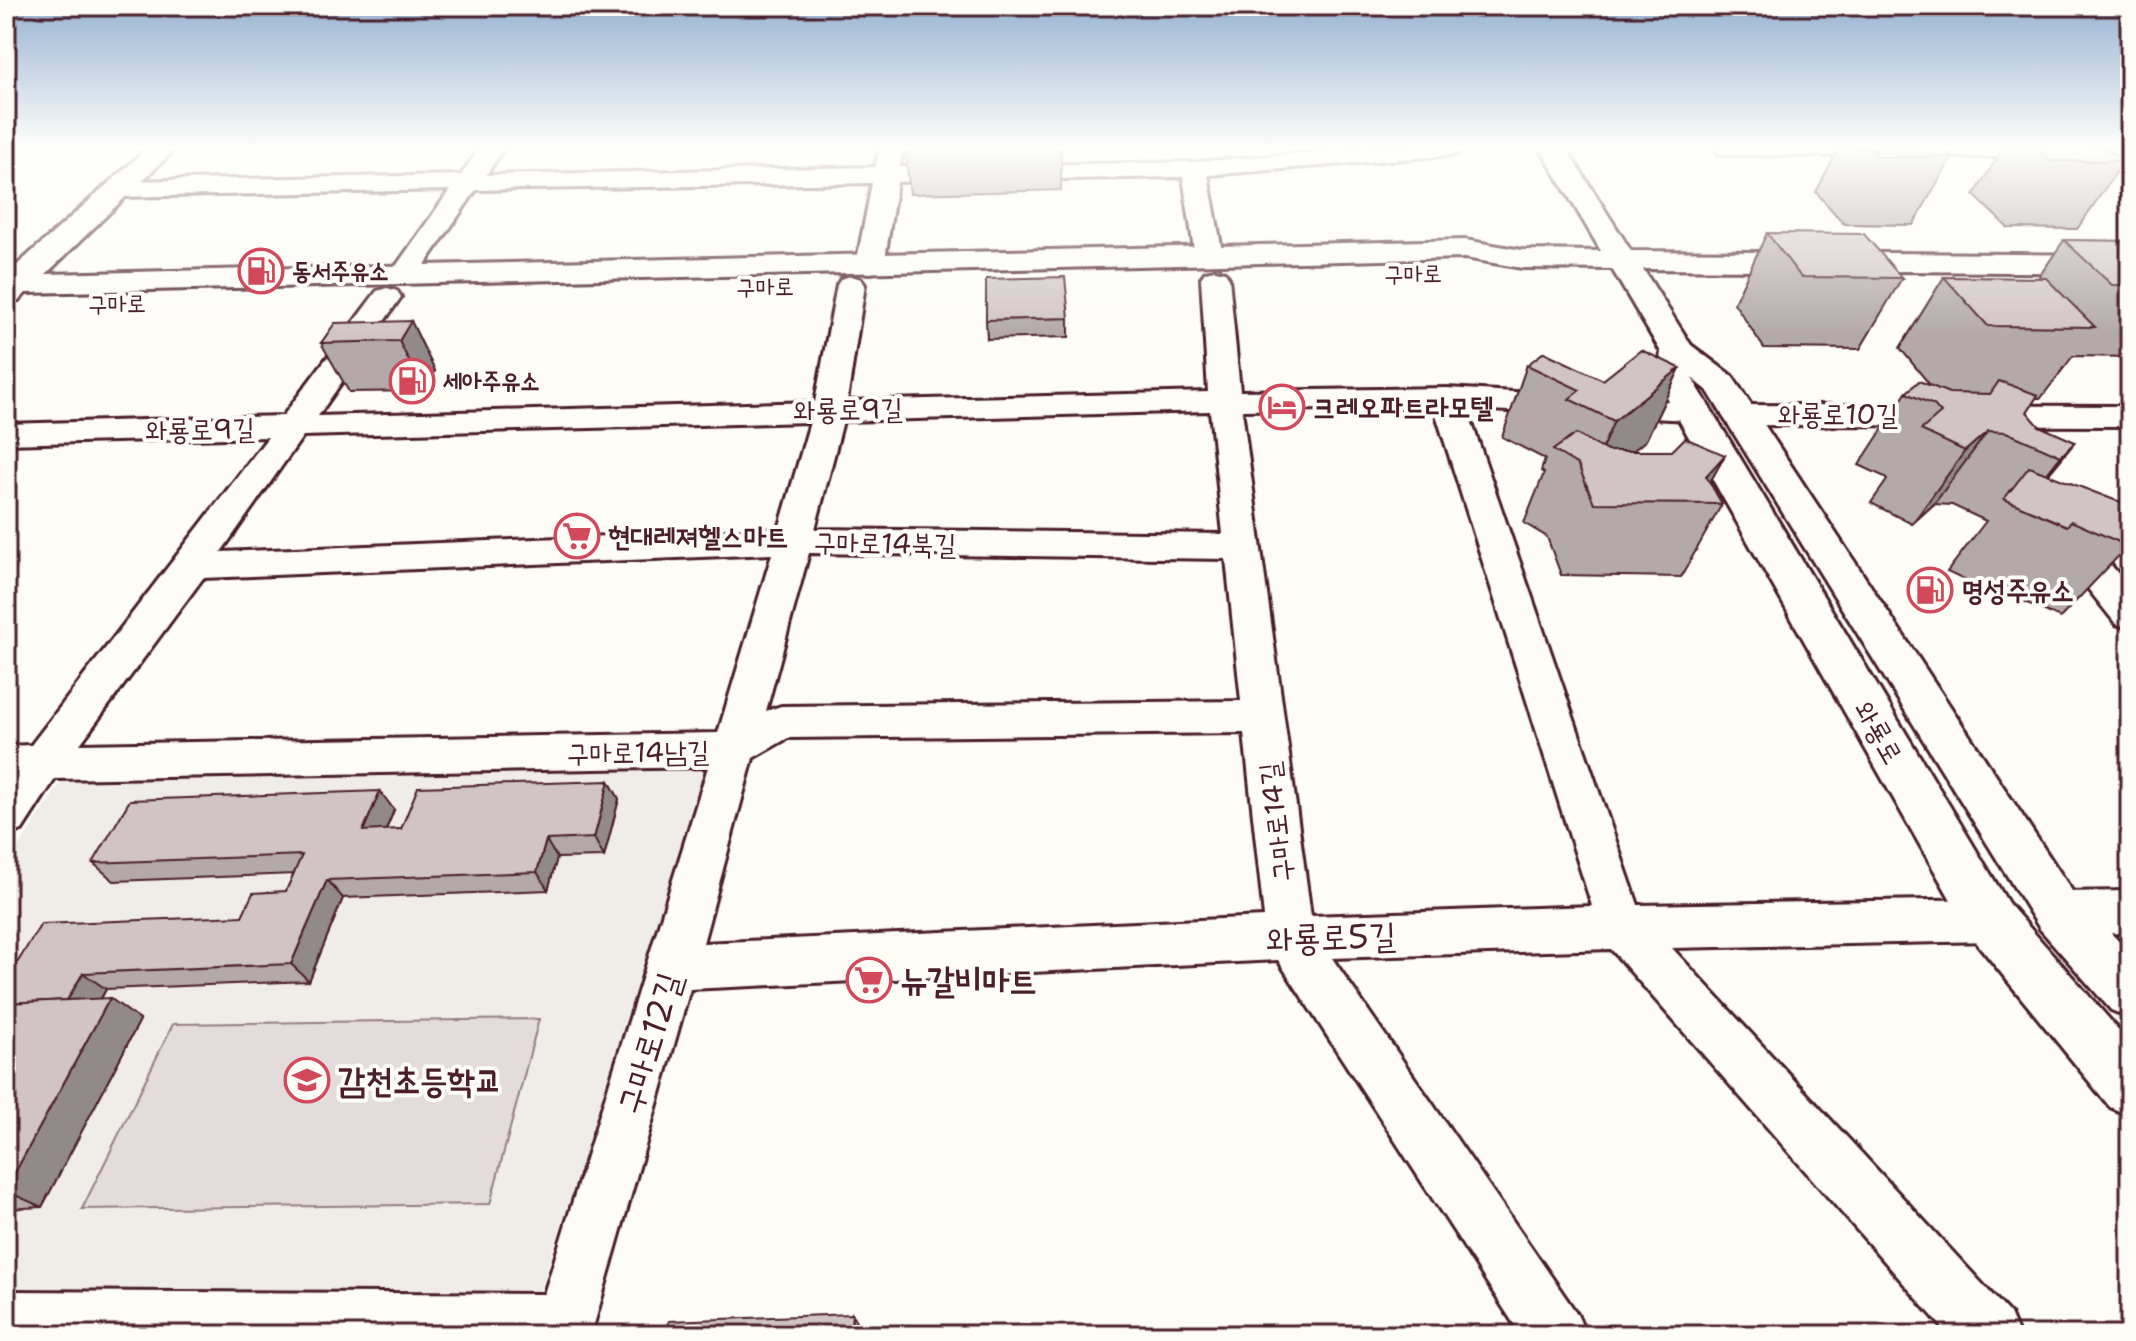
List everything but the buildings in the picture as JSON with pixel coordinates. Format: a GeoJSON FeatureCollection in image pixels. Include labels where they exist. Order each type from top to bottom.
{"type":"FeatureCollection","features":[{"type":"Feature","properties":{"kind":"main road"},"geometry":{"type":"LineString","coordinates":[[9,292],[94,211]]}},
{"type":"Feature","properties":{"kind":"main road","name":"와룡로"},"geometry":{"type":"LineString","coordinates":[[1592,211],[1678,352],[1720,383],[2058,913],[2130,992]]}},
{"type":"Feature","properties":{"kind":"main road","name":"구마로"},"geometry":{"type":"LineString","coordinates":[[9,292],[395,287],[1212,267],[1483,272],[1522,259],[2130,264]]}},
{"type":"Feature","properties":{"kind":"main road","name":"와룡로"},"geometry":{"type":"LineString","coordinates":[[1678,352],[1674,381],[1990,920],[2130,1087]]}},
{"type":"Feature","properties":{"kind":"street"},"geometry":{"type":"LineString","coordinates":[[6,817],[24,762],[192,566],[395,287],[447,211]]}},
{"type":"Feature","properties":{"kind":"street","name":"구마로12길"},"geometry":{"type":"LineString","coordinates":[[563,1329],[672,967],[794,541],[830,409],[875,211]]}},
{"type":"Feature","properties":{"kind":"street","name":"구마로14길"},"geometry":{"type":"LineString","coordinates":[[1202,211],[1212,267],[1225,401],[1290,938],[1556,1335]]}},
{"type":"Feature","properties":{"kind":"street"},"geometry":{"type":"LineString","coordinates":[[1447,398],[1622,927],[1989,1335]]}},
{"type":"Feature","properties":{"kind":"street","name":"와룡로9길"},"geometry":{"type":"LineString","coordinates":[[6,434],[830,409],[1225,401],[1447,398],[1690,410]]}},
{"type":"Feature","properties":{"kind":"street"},"geometry":{"type":"LineString","coordinates":[[1965,413],[1993,448]]}},
{"type":"Feature","properties":{"kind":"street","name":"와룡로10길"},"geometry":{"type":"LineString","coordinates":[[1738,415],[1965,413],[2130,416]]}},
{"type":"Feature","properties":{"kind":"street"},"geometry":{"type":"LineString","coordinates":[[2102,530],[2050,517],[2117,589],[2130,614]]}},
{"type":"Feature","properties":{"kind":"street","name":"구마로14북길"},"geometry":{"type":"LineString","coordinates":[[192,566],[794,541],[1243,547]]}},
{"type":"Feature","properties":{"kind":"street","name":"구마로14남길"},"geometry":{"type":"LineString","coordinates":[[24,762],[732,750],[781,722],[1263,717]]}},
{"type":"Feature","properties":{"kind":"street"},"geometry":{"type":"LineString","coordinates":[[2058,913],[2130,912]]}},
{"type":"Feature","properties":{"kind":"street","name":"와룡로5길"},"geometry":{"type":"LineString","coordinates":[[672,967],[1290,938],[1622,927],[1990,920]]}},
{"type":"Feature","properties":{"kind":"street"},"geometry":{"type":"LineString","coordinates":[[6,1321],[563,1329]]}},
{"type":"Feature","properties":{"kind":"shaded area","name":"감천초등학교"},"geometry":{"type":"Polygon","coordinates":[[[711,764],[539,1293],[6,1310],[6,866],[62,781],[711,764]]]}},
{"type":"Feature","properties":{"kind":"shaded area"},"geometry":{"type":"Polygon","coordinates":[[[539,1019],[490,1204],[82,1209],[173,1024],[539,1019]]]}},
{"type":"Feature","properties":{"kind":"place","name":"동서주유소"},"geometry":{"type":"Point","coordinates":[261,271]}},
{"type":"Feature","properties":{"kind":"place","name":"세아주유소"},"geometry":{"type":"Point","coordinates":[412,381]}},
{"type":"Feature","properties":{"kind":"place","name":"크레오파트라모텔"},"geometry":{"type":"Point","coordinates":[1282,407]}},
{"type":"Feature","properties":{"kind":"place","name":"현대레져헬스마트"},"geometry":{"type":"Point","coordinates":[577,536]}},
{"type":"Feature","properties":{"kind":"place","name":"명성주유소"},"geometry":{"type":"Point","coordinates":[1930,590]}},
{"type":"Feature","properties":{"kind":"place","name":"뉴갈비마트"},"geometry":{"type":"Point","coordinates":[869,980]}},
{"type":"Feature","properties":{"kind":"place","name":"감천초등학교"},"geometry":{"type":"Point","coordinates":[307,1080]}}]}
